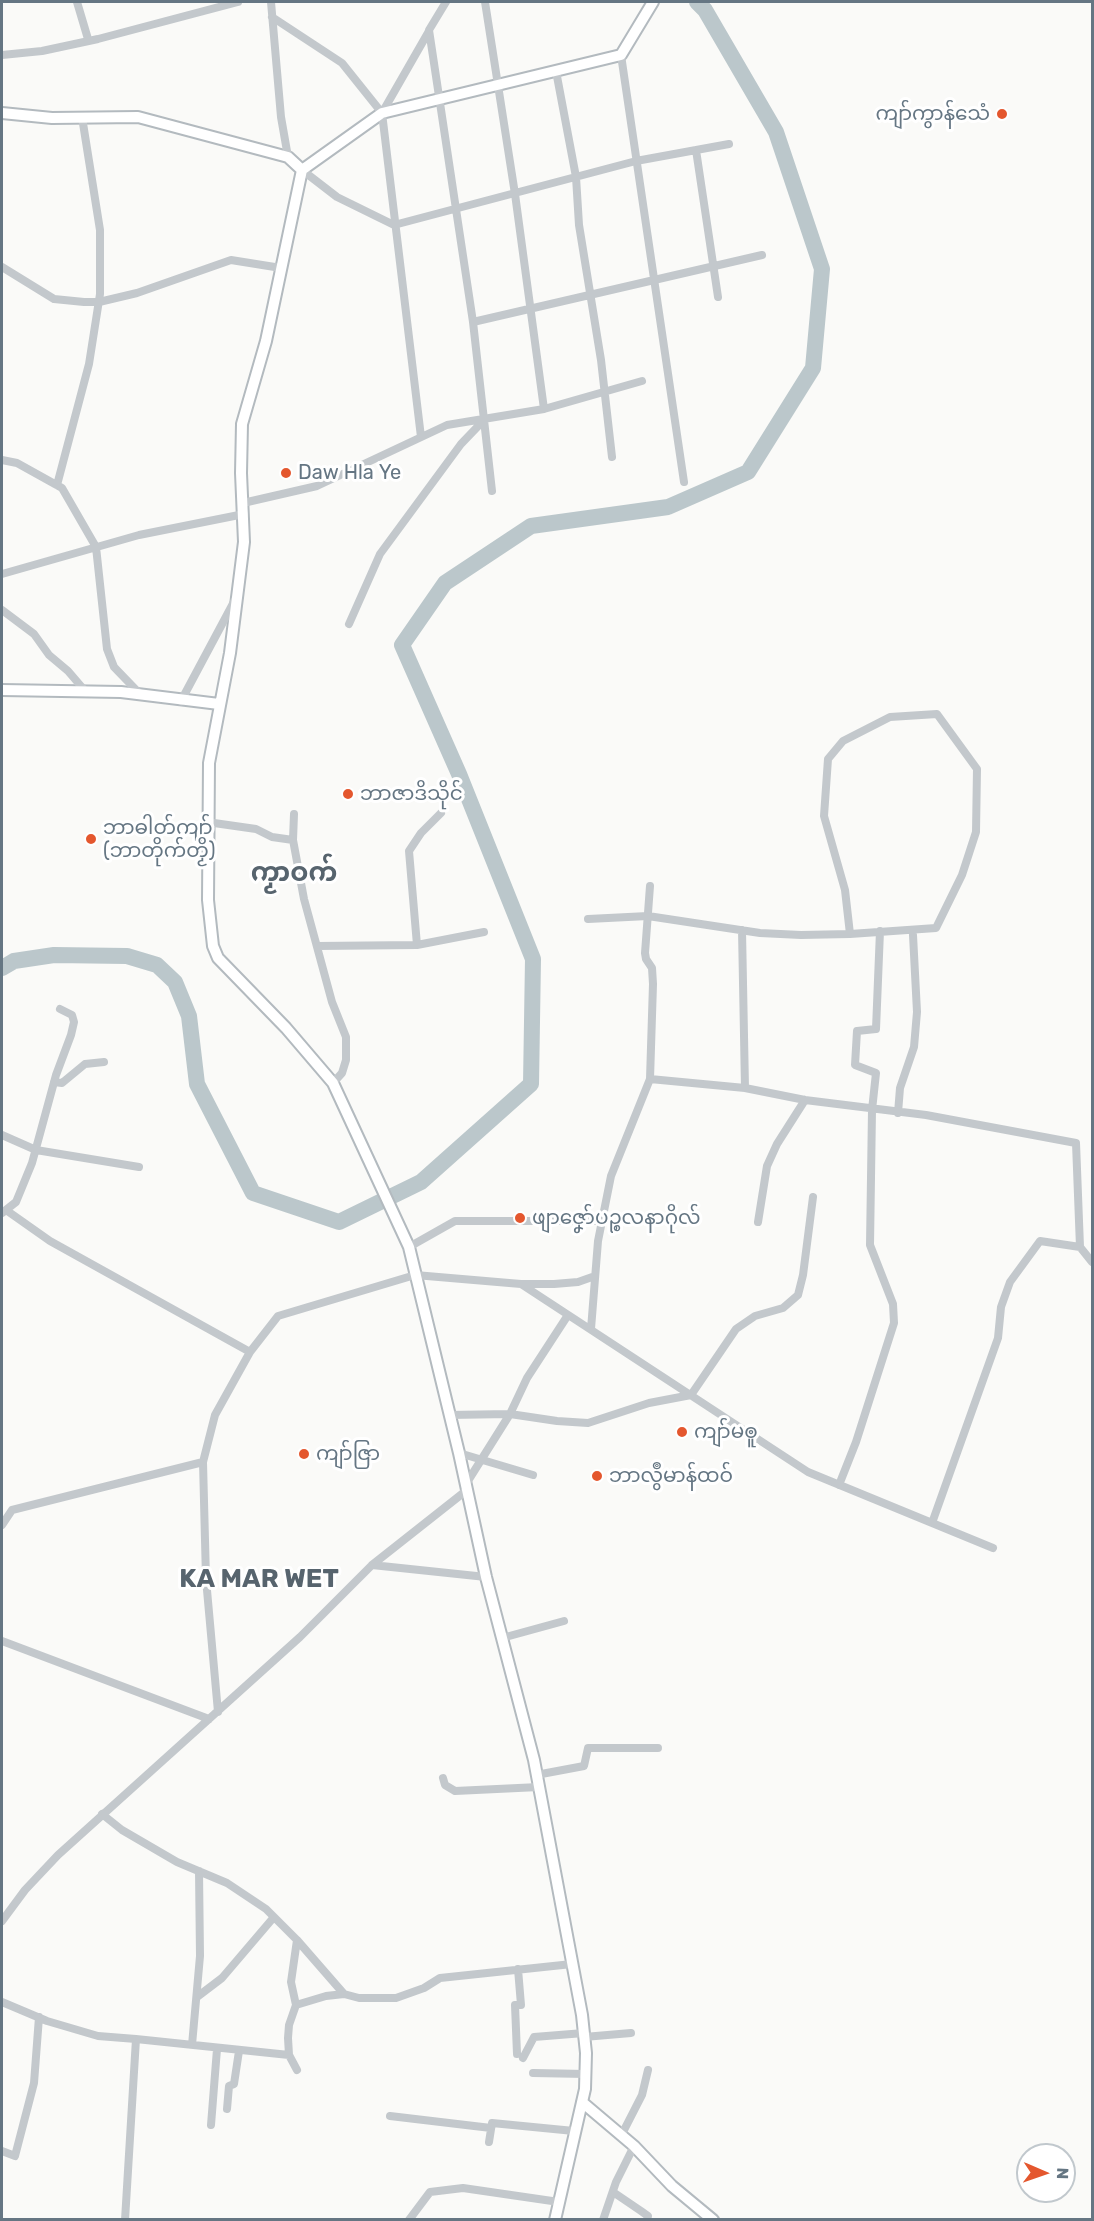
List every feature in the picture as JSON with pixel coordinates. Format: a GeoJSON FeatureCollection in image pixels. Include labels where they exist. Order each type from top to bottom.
{"type":"FeatureCollection","features":[{"type":"Feature","properties":{"kind":"street"},"geometry":{"type":"LineString","coordinates":[[77,2],[88,39]]}},
{"type":"Feature","properties":{"kind":"street"},"geometry":{"type":"LineString","coordinates":[[2,55],[42,51],[238,2]]}},
{"type":"Feature","properties":{"kind":"street"},"geometry":{"type":"LineString","coordinates":[[271,2],[281,117],[288,157]]}},
{"type":"Feature","properties":{"kind":"street"},"geometry":{"type":"LineString","coordinates":[[382,113],[446,2]]}},
{"type":"Feature","properties":{"kind":"street"},"geometry":{"type":"LineString","coordinates":[[485,2],[515,194],[544,409]]}},
{"type":"Feature","properties":{"kind":"street"},"geometry":{"type":"LineString","coordinates":[[653,2],[621,55],[684,482]]}},
{"type":"Feature","properties":{"kind":"street"},"geometry":{"type":"LineString","coordinates":[[272,17],[342,63],[382,113],[391,167],[394,225],[422,437]]}},
{"type":"Feature","properties":{"kind":"street"},"geometry":{"type":"LineString","coordinates":[[429,30],[473,322],[492,491]]}},
{"type":"Feature","properties":{"kind":"street"},"geometry":{"type":"LineString","coordinates":[[555,2220],[582,2102],[586,2074],[584,2035],[539,1787],[486,1577],[467,1487],[416,1275],[409,1247],[333,1083],[286,1028],[218,958],[210,935],[207,822],[209,763],[230,653],[244,542],[242,424],[266,341],[302,170],[382,113],[621,55]]}},
{"type":"Feature","properties":{"kind":"street"},"geometry":{"type":"LineString","coordinates":[[556,71],[576,177],[579,225],[601,360],[603,394],[612,457]]}},
{"type":"Feature","properties":{"kind":"street"},"geometry":{"type":"LineString","coordinates":[[2,113],[52,118],[138,117],[288,157],[337,197],[394,225],[636,161],[729,144]]}},
{"type":"Feature","properties":{"kind":"street"},"geometry":{"type":"LineString","coordinates":[[57,485],[96,332],[99,302],[100,230],[82,117]]}},
{"type":"Feature","properties":{"kind":"street"},"geometry":{"type":"LineString","coordinates":[[696,150],[718,297]]}},
{"type":"Feature","properties":{"kind":"street"},"geometry":{"type":"LineString","coordinates":[[473,322],[762,255]]}},
{"type":"Feature","properties":{"kind":"street"},"geometry":{"type":"LineString","coordinates":[[2,267],[54,299],[99,302],[137,293],[231,260],[281,268]]}},
{"type":"Feature","properties":{"kind":"street"},"geometry":{"type":"LineString","coordinates":[[2,574],[316,486],[447,425],[544,409],[642,381]]}},
{"type":"Feature","properties":{"kind":"street"},"geometry":{"type":"LineString","coordinates":[[349,624],[380,554],[461,444],[484,420]]}},
{"type":"Feature","properties":{"kind":"street"},"geometry":{"type":"LineString","coordinates":[[2,460],[17,463],[63,488],[96,547],[107,648],[114,667],[142,696]]}},
{"type":"Feature","properties":{"kind":"street"},"geometry":{"type":"LineString","coordinates":[[181,701],[198,664],[238,594]]}},
{"type":"Feature","properties":{"kind":"street"},"geometry":{"type":"LineString","coordinates":[[2,610],[34,634],[49,655],[68,671],[86,692]]}},
{"type":"Feature","properties":{"kind":"street"},"geometry":{"type":"LineString","coordinates":[[2,690],[121,692],[219,704]]}},
{"type":"Feature","properties":{"kind":"street"},"geometry":{"type":"LineString","coordinates":[[588,919],[648,916],[742,930],[801,935],[850,934],[936,928],[962,874],[976,831],[977,769],[937,714],[890,717],[843,741],[828,759],[824,816],[845,890],[850,934]]}},
{"type":"Feature","properties":{"kind":"street"},"geometry":{"type":"LineString","coordinates":[[417,945],[409,851],[421,833],[441,813]]}},
{"type":"Feature","properties":{"kind":"street"},"geometry":{"type":"LineString","coordinates":[[294,814],[293,840],[304,898],[332,1002],[346,1037],[346,1060],[342,1072],[333,1083]]}},
{"type":"Feature","properties":{"kind":"street"},"geometry":{"type":"LineString","coordinates":[[207,822],[256,828],[280,839],[293,840]]}},
{"type":"Feature","properties":{"kind":"street"},"geometry":{"type":"LineString","coordinates":[[591,1329],[602,1221],[612,1176],[650,1080],[654,1023],[652,968],[646,959],[651,886]]}},
{"type":"Feature","properties":{"kind":"street"},"geometry":{"type":"LineString","coordinates":[[742,930],[745,1088]]}},
{"type":"Feature","properties":{"kind":"street"},"geometry":{"type":"LineString","coordinates":[[838,1485],[856,1442],[894,1323],[893,1304],[870,1245],[872,1110],[876,1073],[855,1065],[857,1031],[876,1029],[880,931]]}},
{"type":"Feature","properties":{"kind":"street"},"geometry":{"type":"LineString","coordinates":[[317,946],[417,945],[484,932]]}},
{"type":"Feature","properties":{"kind":"street"},"geometry":{"type":"LineString","coordinates":[[898,1113],[900,1088],[914,1047],[918,1012],[914,935]]}},
{"type":"Feature","properties":{"kind":"street"},"geometry":{"type":"LineString","coordinates":[[60,1009],[72,1015],[74,1022],[54,1082],[36,1150],[16,1202],[4,1212],[50,1241],[250,1353]]}},
{"type":"Feature","properties":{"kind":"street"},"geometry":{"type":"LineString","coordinates":[[54,1082],[62,1083],[85,1065],[104,1062]]}},
{"type":"Feature","properties":{"kind":"street"},"geometry":{"type":"LineString","coordinates":[[650,1080],[745,1088],[872,1110],[926,1115],[1076,1143],[1080,1247],[1092,1262]]}},
{"type":"Feature","properties":{"kind":"street"},"geometry":{"type":"LineString","coordinates":[[758,1222],[767,1166],[777,1144],[805,1100]]}},
{"type":"Feature","properties":{"kind":"street"},"geometry":{"type":"LineString","coordinates":[[2,1135],[36,1150],[138,1167]]}},
{"type":"Feature","properties":{"kind":"street"},"geometry":{"type":"LineString","coordinates":[[449,1414],[510,1414],[557,1422],[588,1423],[649,1403],[691,1395],[736,1329],[755,1316],[783,1308],[798,1295],[803,1275],[813,1197]]}},
{"type":"Feature","properties":{"kind":"street"},"geometry":{"type":"LineString","coordinates":[[409,1247],[455,1221],[602,1221]]}},
{"type":"Feature","properties":{"kind":"street"},"geometry":{"type":"LineString","coordinates":[[932,1523],[998,1338],[1001,1307],[1010,1282],[1040,1241],[1080,1247]]}},
{"type":"Feature","properties":{"kind":"street"},"geometry":{"type":"LineString","coordinates":[[218,1712],[206,1580],[203,1462],[215,1416],[250,1353],[278,1316],[416,1275],[521,1284],[578,1282],[596,1276]]}},
{"type":"Feature","properties":{"kind":"street"},"geometry":{"type":"LineString","coordinates":[[521,1284],[808,1472],[993,1548]]}},
{"type":"Feature","properties":{"kind":"street"},"geometry":{"type":"LineString","coordinates":[[2,1921],[32,1883],[102,1814],[300,1637],[372,1565],[467,1487],[510,1414],[527,1377],[568,1315]]}},
{"type":"Feature","properties":{"kind":"street"},"geometry":{"type":"LineString","coordinates":[[459,1453],[533,1475]]}},
{"type":"Feature","properties":{"kind":"street"},"geometry":{"type":"LineString","coordinates":[[2,1525],[12,1509],[203,1462]]}},
{"type":"Feature","properties":{"kind":"street"},"geometry":{"type":"LineString","coordinates":[[372,1565],[486,1577]]}},
{"type":"Feature","properties":{"kind":"street"},"geometry":{"type":"LineString","coordinates":[[502,1638],[564,1621]]}},
{"type":"Feature","properties":{"kind":"street"},"geometry":{"type":"LineString","coordinates":[[2,1641],[209,1719]]}},
{"type":"Feature","properties":{"kind":"street"},"geometry":{"type":"LineString","coordinates":[[536,1775],[584,1766],[588,1748],[658,1748]]}},
{"type":"Feature","properties":{"kind":"street"},"geometry":{"type":"LineString","coordinates":[[443,1778],[445,1785],[455,1791],[539,1787]]}},
{"type":"Feature","properties":{"kind":"street"},"geometry":{"type":"LineString","coordinates":[[102,1814],[122,1830],[177,1862],[227,1883],[274,1917],[344,1994]]}},
{"type":"Feature","properties":{"kind":"street"},"geometry":{"type":"LineString","coordinates":[[192,2045],[200,1956],[199,1871]]}},
{"type":"Feature","properties":{"kind":"street"},"geometry":{"type":"LineString","coordinates":[[197,1997],[222,1978],[274,1917]]}},
{"type":"Feature","properties":{"kind":"street"},"geometry":{"type":"LineString","coordinates":[[297,1940],[291,1982],[296,2005],[289,2025],[289,2055],[297,2070]]}},
{"type":"Feature","properties":{"kind":"street"},"geometry":{"type":"LineString","coordinates":[[296,2005],[326,1995],[396,1998],[424,1988],[440,1978],[572,1964]]}},
{"type":"Feature","properties":{"kind":"street"},"geometry":{"type":"LineString","coordinates":[[518,1969],[520,2005],[515,2005],[520,2056],[534,2037],[631,2033]]}},
{"type":"Feature","properties":{"kind":"street"},"geometry":{"type":"LineString","coordinates":[[2,2001],[39,2017],[98,2036],[289,2055]]}},
{"type":"Feature","properties":{"kind":"street"},"geometry":{"type":"LineString","coordinates":[[2,2151],[15,2156],[34,2083],[39,2017]]}},
{"type":"Feature","properties":{"kind":"street"},"geometry":{"type":"LineString","coordinates":[[125,2220],[136,2039]]}},
{"type":"Feature","properties":{"kind":"street"},"geometry":{"type":"LineString","coordinates":[[211,2125],[217,2049]]}},
{"type":"Feature","properties":{"kind":"street"},"geometry":{"type":"LineString","coordinates":[[228,2109],[229,2086],[234,2084],[239,2051]]}},
{"type":"Feature","properties":{"kind":"street"},"geometry":{"type":"LineString","coordinates":[[621,2136],[642,2095],[648,2070]]}},
{"type":"Feature","properties":{"kind":"street"},"geometry":{"type":"LineString","coordinates":[[532,2073],[586,2074]]}},
{"type":"Feature","properties":{"kind":"street"},"geometry":{"type":"LineString","coordinates":[[582,2102],[634,2146],[672,2186],[713,2220]]}},
{"type":"Feature","properties":{"kind":"street"},"geometry":{"type":"LineString","coordinates":[[390,2116],[491,2128]]}},
{"type":"Feature","properties":{"kind":"street"},"geometry":{"type":"LineString","coordinates":[[489,2142],[492,2123],[574,2131]]}},
{"type":"Feature","properties":{"kind":"street"},"geometry":{"type":"LineString","coordinates":[[603,2220],[634,2146]]}},
{"type":"Feature","properties":{"kind":"street"},"geometry":{"type":"LineString","coordinates":[[409,2220],[430,2192],[463,2188],[559,2202]]}},
{"type":"Feature","properties":{"kind":"street"},"geometry":{"type":"LineString","coordinates":[[613,2192],[648,2216],[647,2220]]}},
{"type":"Feature","properties":{"kind":"waterway"},"geometry":{"type":"LineString","coordinates":[[2,968],[14,961],[54,955],[127,956],[157,965],[175,982],[189,1016],[197,1084],[253,1193],[339,1222],[421,1182],[531,1084],[533,959],[459,774],[402,645],[445,583],[531,526],[668,507],[748,472],[813,368],[822,269],[776,132],[705,10],[697,2]]}},
{"type":"Feature","properties":{"kind":"place","name":"ကျာ်ကွာန်သေံ"},"geometry":{"type":"Point","coordinates":[1002,114]}},
{"type":"Feature","properties":{"kind":"place","name":"Daw Hla Ye"},"geometry":{"type":"Point","coordinates":[286,473]}},
{"type":"Feature","properties":{"kind":"place","name":"ဘာဇာဒိသိုင်"},"geometry":{"type":"Point","coordinates":[348,794]}},
{"type":"Feature","properties":{"kind":"place","name":"ဘာဓါတ်ကျာ် (ဘာတိုက်တၟိ)"},"geometry":{"type":"Point","coordinates":[91,839]}},
{"type":"Feature","properties":{"kind":"place","name":"ဖျာဇၞော်ပဉ္စလနာဂိုလ်"},"geometry":{"type":"Point","coordinates":[520,1218]}},
{"type":"Feature","properties":{"kind":"place","name":"ကျာ်မၜူ"},"geometry":{"type":"Point","coordinates":[682,1432]}},
{"type":"Feature","properties":{"kind":"place","name":"ကျာ်ဇြာ"},"geometry":{"type":"Point","coordinates":[304,1454]}},
{"type":"Feature","properties":{"kind":"place","name":"ဘာလွဳမာန်ထဝ်"},"geometry":{"type":"Point","coordinates":[597,1476]}},
{"type":"Feature","properties":{"kind":"district","name":"ကၟာဝက်"},"geometry":{"type":"Point","coordinates":[294,873]}},
{"type":"Feature","properties":{"kind":"district","name":"KA MAR WET"},"geometry":{"type":"Point","coordinates":[259,1579]}}]}
